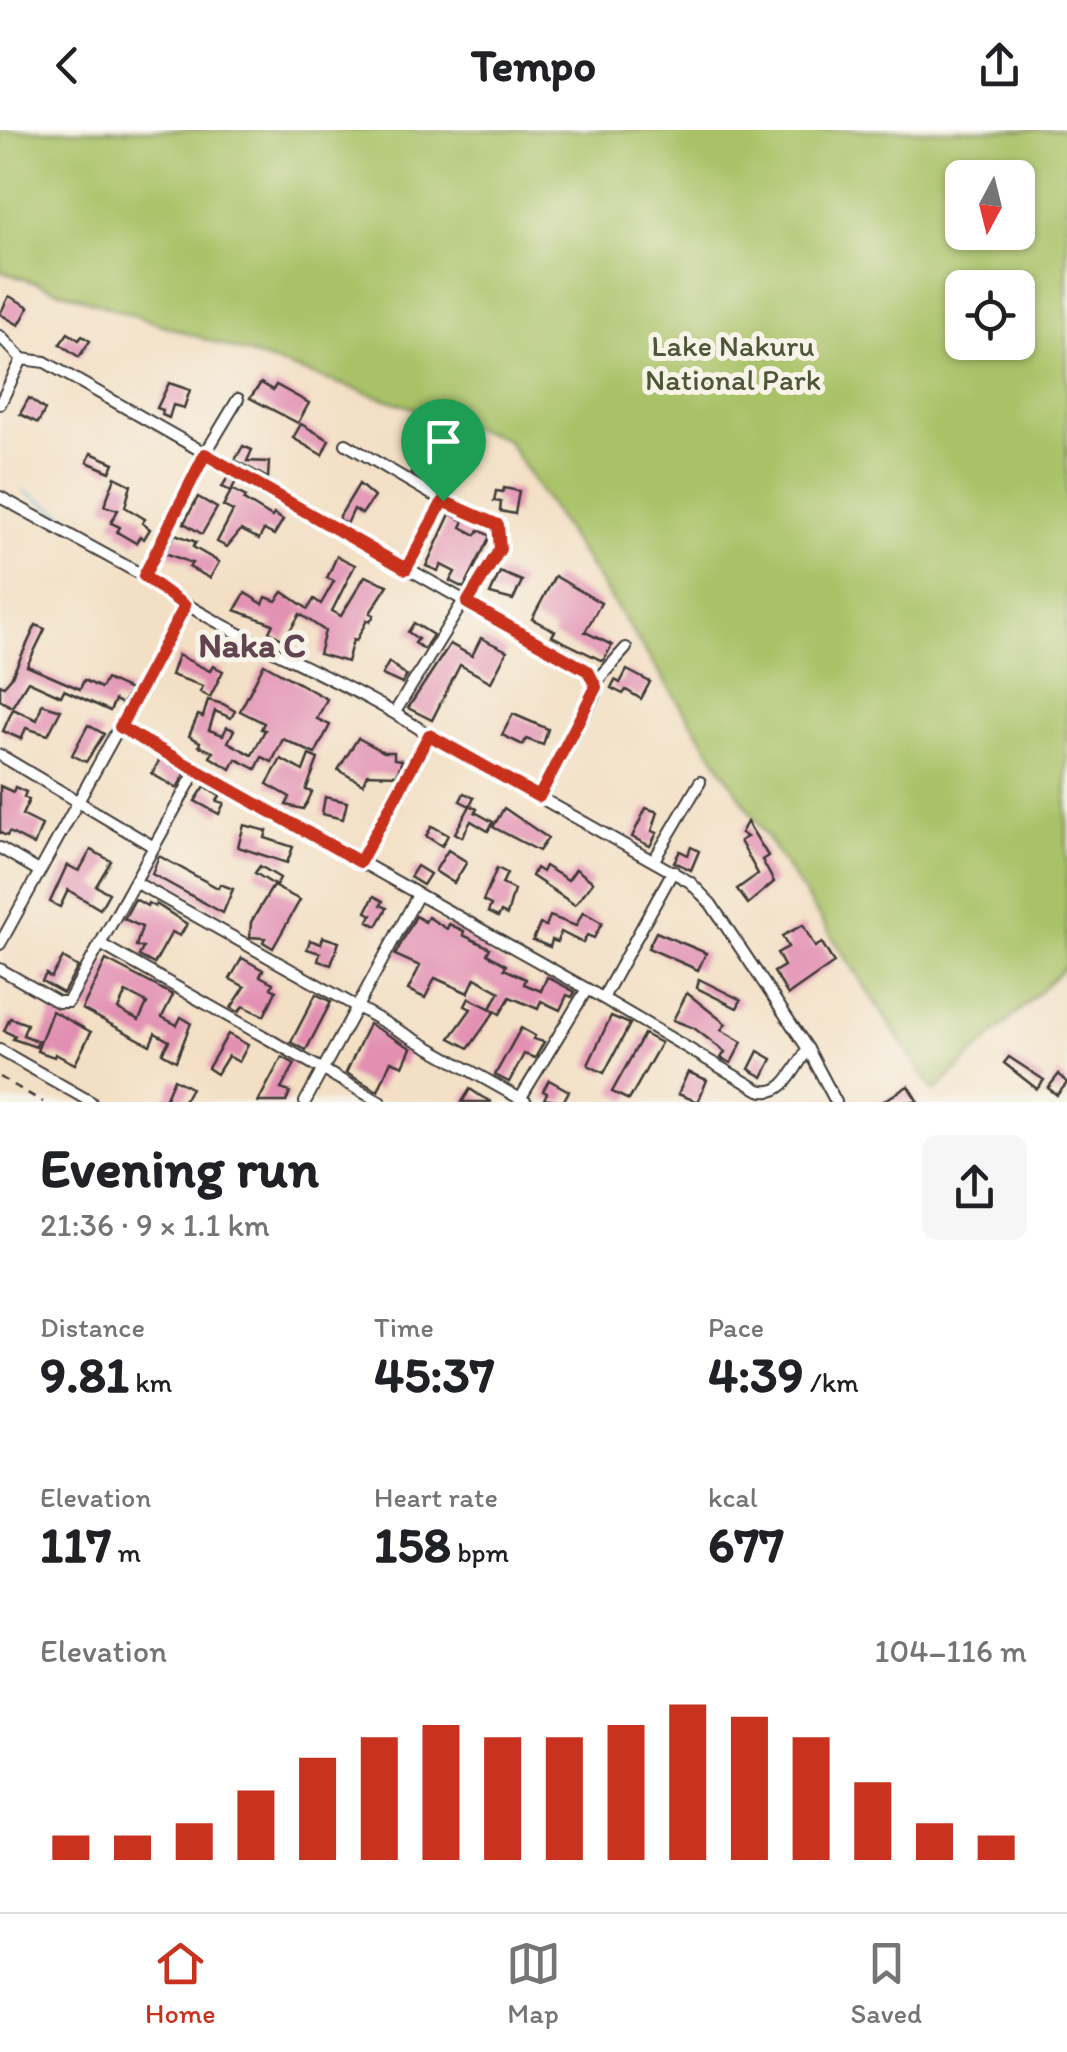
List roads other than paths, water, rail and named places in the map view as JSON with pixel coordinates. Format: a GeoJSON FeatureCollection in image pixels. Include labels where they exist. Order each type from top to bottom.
{"type":"FeatureCollection","features":[{"type":"Feature","properties":{"kind":"street"},"geometry":{"type":"LineString","coordinates":[[0,336],[22,360],[45,362],[588,671],[596,682]]}},
{"type":"Feature","properties":{"kind":"street"},"geometry":{"type":"LineString","coordinates":[[0,404],[22,360]]}},
{"type":"Feature","properties":{"kind":"street"},"geometry":{"type":"LineString","coordinates":[[144,576],[205,454],[238,399]]}},
{"type":"Feature","properties":{"kind":"street"},"geometry":{"type":"LineString","coordinates":[[346,444],[443,501],[498,525],[500,549],[396,712]]}},
{"type":"Feature","properties":{"kind":"street"},"geometry":{"type":"LineString","coordinates":[[0,496],[144,576],[185,606],[396,712],[429,735],[673,871],[704,894],[808,1048],[836,1102]]}},
{"type":"Feature","properties":{"kind":"street"},"geometry":{"type":"LineString","coordinates":[[406,569],[443,501]]}},
{"type":"Feature","properties":{"kind":"street"},"geometry":{"type":"LineString","coordinates":[[0,944],[185,606]]}},
{"type":"Feature","properties":{"kind":"street"},"geometry":{"type":"LineString","coordinates":[[539,797],[595,695],[596,682],[626,648]]}},
{"type":"Feature","properties":{"kind":"street"},"geometry":{"type":"LineString","coordinates":[[120,727],[764,1092],[779,1090],[808,1048]]}},
{"type":"Feature","properties":{"kind":"street"},"geometry":{"type":"LineString","coordinates":[[360,862],[429,735]]}},
{"type":"Feature","properties":{"kind":"street"},"geometry":{"type":"LineString","coordinates":[[0,756],[154,846]]}},
{"type":"Feature","properties":{"kind":"street"},"geometry":{"type":"LineString","coordinates":[[0,969],[58,1002],[68,1002],[198,769]]}},
{"type":"Feature","properties":{"kind":"street"},"geometry":{"type":"LineString","coordinates":[[654,860],[700,782]]}},
{"type":"Feature","properties":{"kind":"street"},"geometry":{"type":"LineString","coordinates":[[0,848],[40,871]]}},
{"type":"Feature","properties":{"kind":"street"},"geometry":{"type":"LineString","coordinates":[[603,998],[673,871]]}},
{"type":"Feature","properties":{"kind":"street"},"geometry":{"type":"LineString","coordinates":[[135,882],[523,1101],[587,989]]}},
{"type":"Feature","properties":{"kind":"street"},"geometry":{"type":"LineString","coordinates":[[304,1102],[418,895]]}},
{"type":"Feature","properties":{"kind":"street"},"geometry":{"type":"LineString","coordinates":[[102,944],[380,1102]]}},
{"type":"Feature","properties":{"kind":"street"},"geometry":{"type":"LineString","coordinates":[[0,1050],[92,1102]]}},
{"type":"Feature","properties":{"kind":"waterway"},"geometry":{"type":"LineString","coordinates":[[24,491],[85,527]]}},
{"type":"Feature","properties":{"kind":"waterway"},"geometry":{"type":"LineString","coordinates":[[92,532],[143,561]]}},
{"type":"Feature","properties":{"kind":"district","name":"Naka C"},"geometry":{"type":"Point","coordinates":[252,645]}},
{"type":"Feature","properties":{"kind":"park label","name":"Lake Nakuru National Park"},"geometry":{"type":"Point","coordinates":[733,362]}}]}
